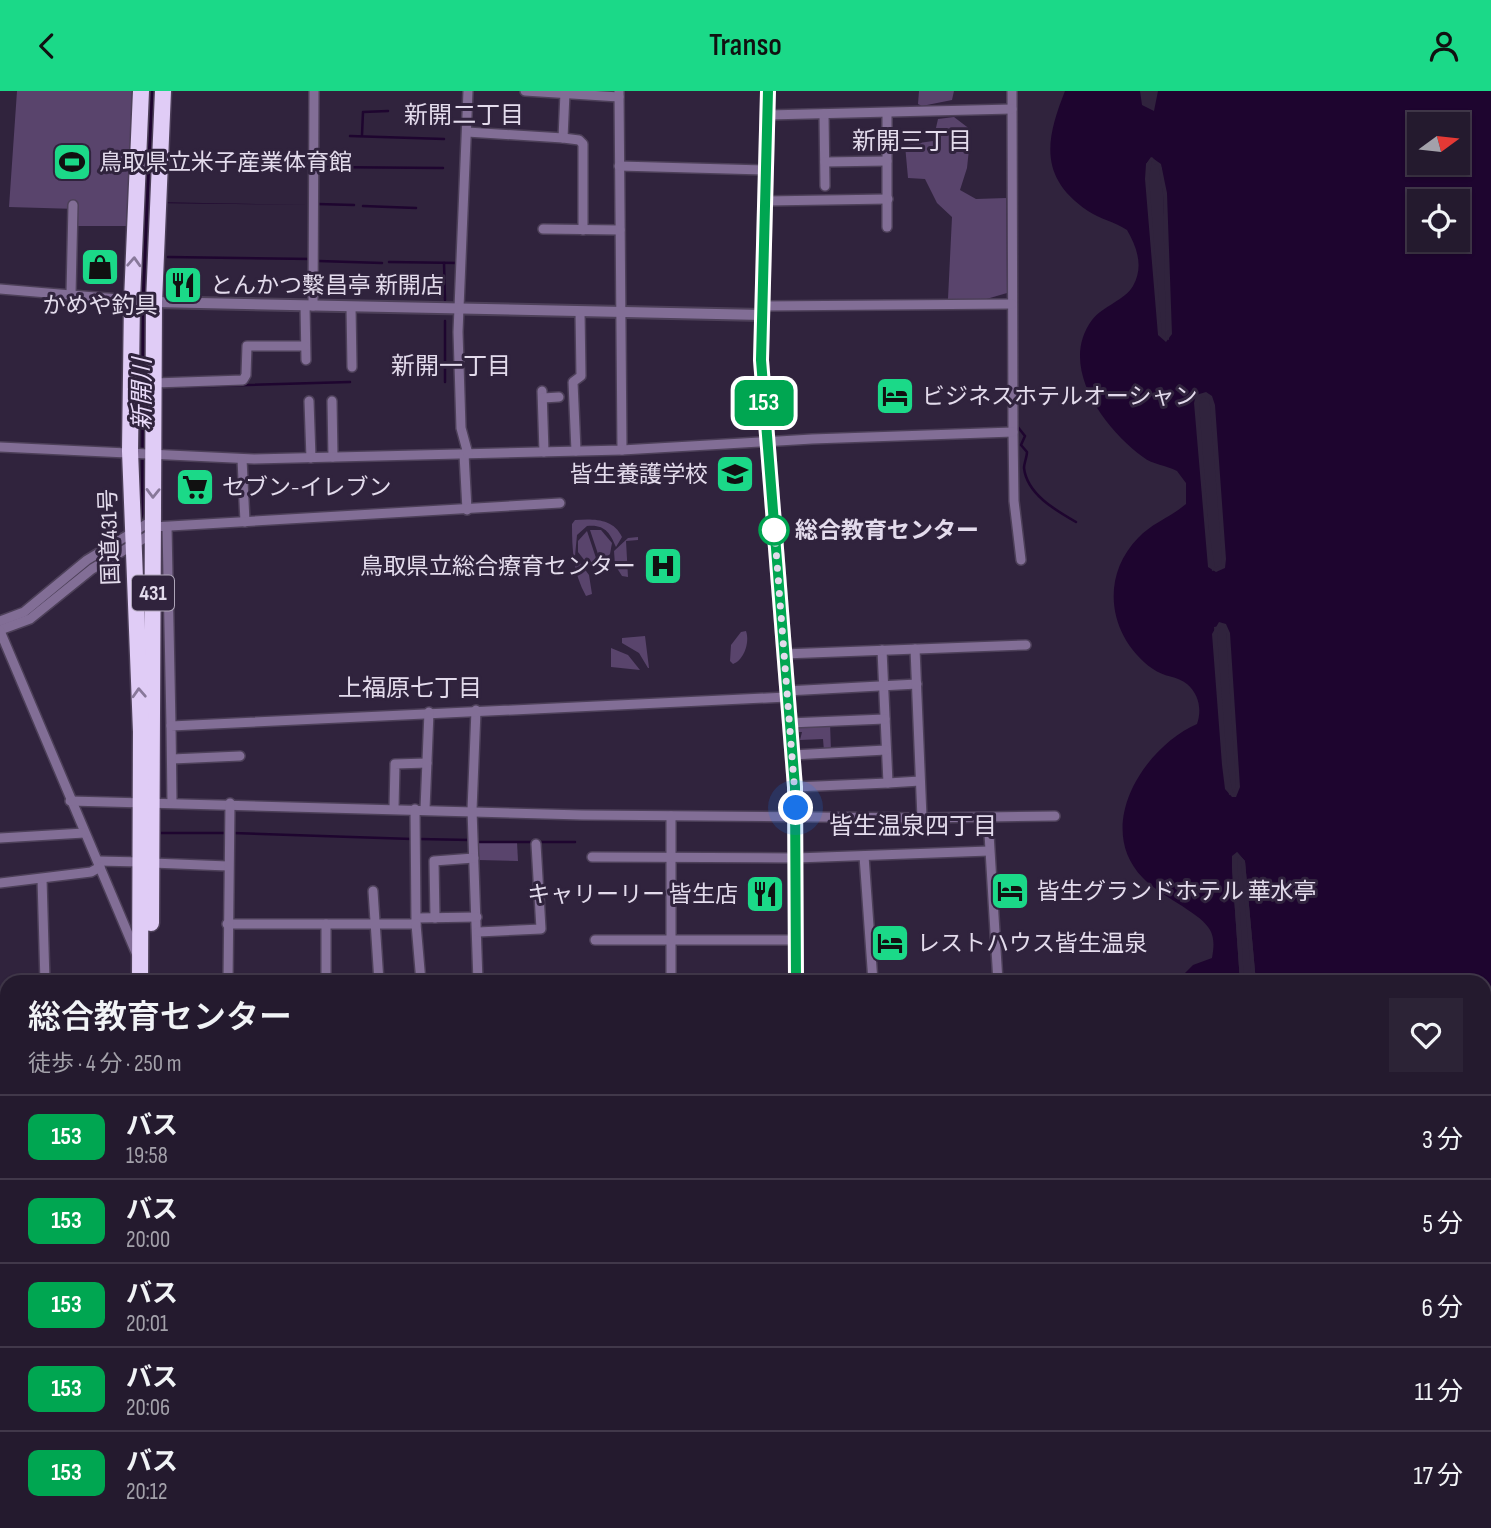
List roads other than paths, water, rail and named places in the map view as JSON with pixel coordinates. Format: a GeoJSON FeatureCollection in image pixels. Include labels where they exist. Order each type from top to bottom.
{"type":"FeatureCollection","features":[{"type":"Feature","properties":{"kind":"highway","name":"国道431号"},"geometry":{"type":"LineString","coordinates":[[140,975],[147,801],[141,532],[131,451],[141,91]]}},
{"type":"Feature","properties":{"kind":"highway","name":"国道431号"},"geometry":{"type":"LineString","coordinates":[[147,801],[141,532],[152,453],[152,302],[163,91]]}},
{"type":"Feature","properties":{"kind":"highway","name":"国道431号"},"geometry":{"type":"LineString","coordinates":[[146,862],[150,975]]}},
{"type":"Feature","properties":{"kind":"main road"},"geometry":{"type":"LineString","coordinates":[[768,91],[761,360],[795,787],[796,975]]}},
{"type":"Feature","properties":{"kind":"street"},"geometry":{"type":"LineString","coordinates":[[306,360],[314,91]]}},
{"type":"Feature","properties":{"kind":"street"},"geometry":{"type":"LineString","coordinates":[[467,510],[466,454],[461,428],[459,310],[468,91]]}},
{"type":"Feature","properties":{"kind":"street"},"geometry":{"type":"LineString","coordinates":[[524,91],[619,94],[622,450]]}},
{"type":"Feature","properties":{"kind":"street"},"geometry":{"type":"LineString","coordinates":[[1012,91],[1013,432],[1021,559]]}},
{"type":"Feature","properties":{"kind":"street"},"geometry":{"type":"LineString","coordinates":[[563,138],[565,93]]}},
{"type":"Feature","properties":{"kind":"street"},"geometry":{"type":"LineString","coordinates":[[768,115],[1012,109]]}},
{"type":"Feature","properties":{"kind":"street"},"geometry":{"type":"LineString","coordinates":[[824,114],[825,185]]}},
{"type":"Feature","properties":{"kind":"street"},"geometry":{"type":"LineString","coordinates":[[887,114],[887,227]]}},
{"type":"Feature","properties":{"kind":"street"},"geometry":{"type":"LineString","coordinates":[[467,132],[563,138],[583,143],[583,230]]}},
{"type":"Feature","properties":{"kind":"street"},"geometry":{"type":"LineString","coordinates":[[825,162],[887,161]]}},
{"type":"Feature","properties":{"kind":"street"},"geometry":{"type":"LineString","coordinates":[[619,166],[767,170]]}},
{"type":"Feature","properties":{"kind":"street"},"geometry":{"type":"LineString","coordinates":[[766,201],[888,199]]}},
{"type":"Feature","properties":{"kind":"street"},"geometry":{"type":"LineString","coordinates":[[71,294],[73,205]]}},
{"type":"Feature","properties":{"kind":"street"},"geometry":{"type":"LineString","coordinates":[[543,229],[620,230]]}},
{"type":"Feature","properties":{"kind":"street"},"geometry":{"type":"LineString","coordinates":[[0,289],[152,302],[580,312],[1012,305]]}},
{"type":"Feature","properties":{"kind":"street"},"geometry":{"type":"LineString","coordinates":[[351,307],[352,367]]}},
{"type":"Feature","properties":{"kind":"street"},"geometry":{"type":"LineString","coordinates":[[576,451],[573,382],[581,376],[580,312]]}},
{"type":"Feature","properties":{"kind":"street"},"geometry":{"type":"LineString","coordinates":[[154,383],[243,380],[246,375],[247,346],[306,346]]}},
{"type":"Feature","properties":{"kind":"street"},"geometry":{"type":"LineString","coordinates":[[544,452],[542,394],[559,397]]}},
{"type":"Feature","properties":{"kind":"street"},"geometry":{"type":"LineString","coordinates":[[309,401],[311,458]]}},
{"type":"Feature","properties":{"kind":"street"},"geometry":{"type":"LineString","coordinates":[[332,401],[333,457]]}},
{"type":"Feature","properties":{"kind":"street"},"geometry":{"type":"LineString","coordinates":[[0,447],[131,451],[242,459],[311,458],[622,450],[1013,432]]}},
{"type":"Feature","properties":{"kind":"street"},"geometry":{"type":"LineString","coordinates":[[242,459],[245,522]]}},
{"type":"Feature","properties":{"kind":"street"},"geometry":{"type":"LineString","coordinates":[[0,621],[24,612],[141,532],[245,522],[560,503]]}},
{"type":"Feature","properties":{"kind":"street"},"geometry":{"type":"LineString","coordinates":[[140,964],[0,631],[30,619],[64,584],[141,532]]}},
{"type":"Feature","properties":{"kind":"street"},"geometry":{"type":"LineString","coordinates":[[141,532],[172,726],[172,802]]}},
{"type":"Feature","properties":{"kind":"street"},"geometry":{"type":"LineString","coordinates":[[783,654],[1026,645]]}},
{"type":"Feature","properties":{"kind":"street"},"geometry":{"type":"LineString","coordinates":[[915,649],[922,818]]}},
{"type":"Feature","properties":{"kind":"street"},"geometry":{"type":"LineString","coordinates":[[881,650],[888,783]]}},
{"type":"Feature","properties":{"kind":"street"},"geometry":{"type":"LineString","coordinates":[[172,726],[787,694],[917,684]]}},
{"type":"Feature","properties":{"kind":"street"},"geometry":{"type":"LineString","coordinates":[[476,710],[472,810],[478,975]]}},
{"type":"Feature","properties":{"kind":"street"},"geometry":{"type":"LineString","coordinates":[[425,809],[429,712]]}},
{"type":"Feature","properties":{"kind":"street"},"geometry":{"type":"LineString","coordinates":[[789,723],[885,719]]}},
{"type":"Feature","properties":{"kind":"street"},"geometry":{"type":"LineString","coordinates":[[792,755],[886,750]]}},
{"type":"Feature","properties":{"kind":"street"},"geometry":{"type":"LineString","coordinates":[[172,759],[240,756]]}},
{"type":"Feature","properties":{"kind":"street"},"geometry":{"type":"LineString","coordinates":[[394,808],[395,764],[427,763]]}},
{"type":"Feature","properties":{"kind":"street"},"geometry":{"type":"LineString","coordinates":[[795,787],[920,781]]}},
{"type":"Feature","properties":{"kind":"street"},"geometry":{"type":"LineString","coordinates":[[70,800],[671,816],[1055,816]]}},
{"type":"Feature","properties":{"kind":"street"},"geometry":{"type":"LineString","coordinates":[[228,975],[230,803]]}},
{"type":"Feature","properties":{"kind":"street"},"geometry":{"type":"LineString","coordinates":[[415,809],[421,975]]}},
{"type":"Feature","properties":{"kind":"street"},"geometry":{"type":"LineString","coordinates":[[671,816],[671,975]]}},
{"type":"Feature","properties":{"kind":"street"},"geometry":{"type":"LineString","coordinates":[[988,817],[998,975]]}},
{"type":"Feature","properties":{"kind":"street"},"geometry":{"type":"LineString","coordinates":[[0,838],[84,833]]}},
{"type":"Feature","properties":{"kind":"street"},"geometry":{"type":"LineString","coordinates":[[478,932],[542,928],[536,844]]}},
{"type":"Feature","properties":{"kind":"street"},"geometry":{"type":"LineString","coordinates":[[592,857],[864,856],[989,851]]}},
{"type":"Feature","properties":{"kind":"street"},"geometry":{"type":"LineString","coordinates":[[864,856],[872,975]]}},
{"type":"Feature","properties":{"kind":"street"},"geometry":{"type":"LineString","coordinates":[[435,918],[433,861],[474,858]]}},
{"type":"Feature","properties":{"kind":"street"},"geometry":{"type":"LineString","coordinates":[[0,883],[91,872],[99,864],[146,862],[228,866]]}},
{"type":"Feature","properties":{"kind":"street"},"geometry":{"type":"LineString","coordinates":[[42,879],[45,975]]}},
{"type":"Feature","properties":{"kind":"street"},"geometry":{"type":"LineString","coordinates":[[373,891],[378,975]]}},
{"type":"Feature","properties":{"kind":"street"},"geometry":{"type":"LineString","coordinates":[[227,924],[373,924],[477,917]]}},
{"type":"Feature","properties":{"kind":"street"},"geometry":{"type":"LineString","coordinates":[[326,924],[326,975]]}},
{"type":"Feature","properties":{"kind":"street"},"geometry":{"type":"LineString","coordinates":[[595,940],[796,940]]}},
{"type":"Feature","properties":{"kind":"water","name":"新開川"},"geometry":{"type":"Polygon","coordinates":[[[151,91],[154,91],[149,202],[311,205],[149,203],[144,514],[121,546],[81,580],[37,609],[0,628],[0,624],[98,556],[132,526],[141,513],[142,259],[151,91]]]}},
{"type":"Feature","properties":{"kind":"water"},"geometry":{"type":"Polygon","coordinates":[[[1065,91],[1140,91],[1142,105],[1154,111],[1158,91],[1491,91],[1491,975],[1255,975],[1245,861],[1237,852],[1232,868],[1240,975],[1183,975],[1193,965],[1212,958],[1212,934],[1196,915],[1143,878],[1129,858],[1123,836],[1124,813],[1131,791],[1143,769],[1177,735],[1197,724],[1198,702],[1187,684],[1161,674],[1138,656],[1119,624],[1114,607],[1114,589],[1126,554],[1138,538],[1186,504],[1186,483],[1177,471],[1147,460],[1129,445],[1114,431],[1090,396],[1080,357],[1083,338],[1092,320],[1133,286],[1139,264],[1134,243],[1127,230],[1088,211],[1061,185],[1054,171],[1051,141],[1065,91]],[[1152,157],[1146,164],[1159,335],[1169,340],[1162,168],[1152,157]],[[1197,396],[1212,571],[1224,567],[1212,397],[1197,396]],[[1226,625],[1214,627],[1229,795],[1238,792],[1226,625]]]}},
{"type":"Feature","properties":{"kind":"waterway"},"geometry":{"type":"LineString","coordinates":[[362,135],[363,112],[388,111]]}},
{"type":"Feature","properties":{"kind":"waterway"},"geometry":{"type":"LineString","coordinates":[[350,136],[444,139]]}},
{"type":"Feature","properties":{"kind":"waterway"},"geometry":{"type":"LineString","coordinates":[[317,167],[443,168]]}},
{"type":"Feature","properties":{"kind":"waterway"},"geometry":{"type":"LineString","coordinates":[[317,204],[354,205]]}},
{"type":"Feature","properties":{"kind":"waterway"},"geometry":{"type":"LineString","coordinates":[[363,206],[416,208]]}},
{"type":"Feature","properties":{"kind":"waterway"},"geometry":{"type":"LineString","coordinates":[[168,257],[312,259]]}},
{"type":"Feature","properties":{"kind":"waterway"},"geometry":{"type":"LineString","coordinates":[[319,261],[382,263]]}},
{"type":"Feature","properties":{"kind":"waterway"},"geometry":{"type":"LineString","coordinates":[[389,262],[459,263]]}},
{"type":"Feature","properties":{"kind":"waterway"},"geometry":{"type":"LineString","coordinates":[[444,263],[445,300]]}},
{"type":"Feature","properties":{"kind":"waterway"},"geometry":{"type":"LineString","coordinates":[[445,321],[445,382]]}},
{"type":"Feature","properties":{"kind":"waterway"},"geometry":{"type":"LineString","coordinates":[[175,387],[350,382]]}},
{"type":"Feature","properties":{"kind":"waterway"},"geometry":{"type":"LineString","coordinates":[[1017,426],[1025,436],[1021,445],[1027,452],[1024,468],[1030,486],[1043,500],[1076,522]]}},
{"type":"Feature","properties":{"kind":"waterway"},"geometry":{"type":"LineString","coordinates":[[8,661],[85,842]]}},
{"type":"Feature","properties":{"kind":"waterway"},"geometry":{"type":"LineString","coordinates":[[160,833],[227,833]]}},
{"type":"Feature","properties":{"kind":"waterway"},"geometry":{"type":"LineString","coordinates":[[233,833],[412,839]]}},
{"type":"Feature","properties":{"kind":"waterway"},"geometry":{"type":"LineString","coordinates":[[419,839],[470,840]]}},
{"type":"Feature","properties":{"kind":"waterway"},"geometry":{"type":"LineString","coordinates":[[478,842],[575,842]]}},
{"type":"Feature","properties":{"kind":"place","name":"鳥取県立米子産業体育館"},"geometry":{"type":"Point","coordinates":[72,162]}},
{"type":"Feature","properties":{"kind":"place","name":"かめや釣具"},"geometry":{"type":"Point","coordinates":[100,267]}},
{"type":"Feature","properties":{"kind":"place","name":"とんかつ繫昌亭 新開店"},"geometry":{"type":"Point","coordinates":[183,285]}},
{"type":"Feature","properties":{"kind":"place","name":"ビジネスホテルオーシャン"},"geometry":{"type":"Point","coordinates":[895,396]}},
{"type":"Feature","properties":{"kind":"place","name":"皆生養護学校"},"geometry":{"type":"Point","coordinates":[735,474]}},
{"type":"Feature","properties":{"kind":"place","name":"セブン-イレブン"},"geometry":{"type":"Point","coordinates":[195,487]}},
{"type":"Feature","properties":{"kind":"place","name":"総合教育センター"},"geometry":{"type":"Point","coordinates":[774,530]}},
{"type":"Feature","properties":{"kind":"place","name":"鳥取県立総合療育センター"},"geometry":{"type":"Point","coordinates":[663,566]}},
{"type":"Feature","properties":{"kind":"place","name":"皆生グランドホテル 華水亭"},"geometry":{"type":"Point","coordinates":[1010,891]}},
{"type":"Feature","properties":{"kind":"place","name":"キャリーリー 皆生店"},"geometry":{"type":"Point","coordinates":[765,894]}},
{"type":"Feature","properties":{"kind":"place","name":"レストハウス皆生温泉"},"geometry":{"type":"Point","coordinates":[890,943]}},
{"type":"Feature","properties":{"kind":"district","name":"新開二丁目"},"geometry":{"type":"Point","coordinates":[464,115]}},
{"type":"Feature","properties":{"kind":"district","name":"新開三丁目"},"geometry":{"type":"Point","coordinates":[912,141]}},
{"type":"Feature","properties":{"kind":"district","name":"新開一丁目"},"geometry":{"type":"Point","coordinates":[451,366]}},
{"type":"Feature","properties":{"kind":"district","name":"上福原七丁目"},"geometry":{"type":"Point","coordinates":[410,688]}},
{"type":"Feature","properties":{"kind":"district","name":"皆生温泉四丁目"},"geometry":{"type":"Point","coordinates":[913,826]}}]}
